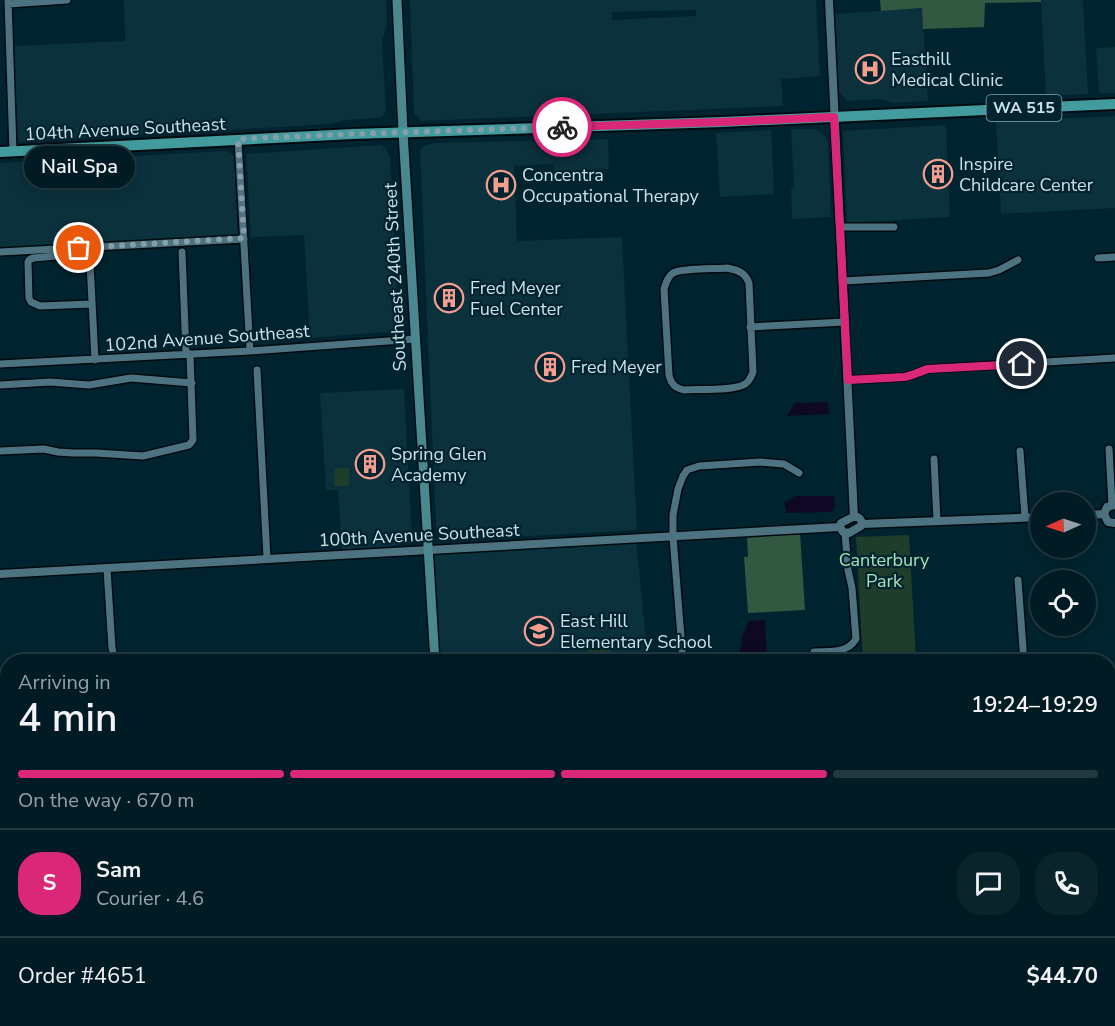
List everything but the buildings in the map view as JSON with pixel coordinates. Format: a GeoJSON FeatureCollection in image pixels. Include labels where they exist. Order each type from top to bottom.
{"type":"FeatureCollection","features":[{"type":"Feature","properties":{"kind":"main road","name":"Southeast 240th Street"},"geometry":{"type":"LineString","coordinates":[[397,0],[435,654]]}},
{"type":"Feature","properties":{"kind":"main road","name":"104th Avenue Southeast"},"geometry":{"type":"LineString","coordinates":[[0,152],[403,132],[722,122],[1115,105]]}},
{"type":"Feature","properties":{"kind":"street"},"geometry":{"type":"LineString","coordinates":[[13,151],[8,2],[67,0]]}},
{"type":"Feature","properties":{"kind":"street"},"geometry":{"type":"LineString","coordinates":[[829,0],[854,517]]}},
{"type":"Feature","properties":{"kind":"street"},"geometry":{"type":"LineString","coordinates":[[238,139],[253,350],[256,360]]}},
{"type":"Feature","properties":{"kind":"street"},"geometry":{"type":"LineString","coordinates":[[840,227],[894,227]]}},
{"type":"Feature","properties":{"kind":"street"},"geometry":{"type":"LineString","coordinates":[[0,252],[244,238]]}},
{"type":"Feature","properties":{"kind":"street"},"geometry":{"type":"LineString","coordinates":[[0,451],[44,448],[58,452],[143,456],[189,445],[193,440],[192,382],[188,354],[182,252]]}},
{"type":"Feature","properties":{"kind":"street"},"geometry":{"type":"LineString","coordinates":[[92,304],[35,305],[29,298],[29,260],[80,255],[89,259],[90,263],[95,360]]}},
{"type":"Feature","properties":{"kind":"street"},"geometry":{"type":"LineString","coordinates":[[1098,258],[1115,257]]}},
{"type":"Feature","properties":{"kind":"street"},"geometry":{"type":"LineString","coordinates":[[843,281],[989,273],[1018,260]]}},
{"type":"Feature","properties":{"kind":"street"},"geometry":{"type":"LineString","coordinates":[[727,268],[744,274],[749,283],[750,327],[753,372],[747,382],[736,388],[684,390],[670,381],[664,289],[669,277],[678,271],[727,268]]}},
{"type":"Feature","properties":{"kind":"street"},"geometry":{"type":"LineString","coordinates":[[750,327],[845,322]]}},
{"type":"Feature","properties":{"kind":"street","name":"102nd Avenue Southeast"},"geometry":{"type":"LineString","coordinates":[[0,364],[416,339]]}},
{"type":"Feature","properties":{"kind":"street"},"geometry":{"type":"LineString","coordinates":[[848,380],[912,376],[928,369],[1115,358]]}},
{"type":"Feature","properties":{"kind":"street"},"geometry":{"type":"LineString","coordinates":[[257,370],[267,558]]}},
{"type":"Feature","properties":{"kind":"street"},"geometry":{"type":"LineString","coordinates":[[0,385],[50,382],[89,385],[131,378],[192,382]]}},
{"type":"Feature","properties":{"kind":"street"},"geometry":{"type":"LineString","coordinates":[[1109,448],[1114,505],[1105,509],[1104,514],[1108,522],[1115,525]]}},
{"type":"Feature","properties":{"kind":"street"},"geometry":{"type":"LineString","coordinates":[[1020,451],[1025,517]]}},
{"type":"Feature","properties":{"kind":"street"},"geometry":{"type":"LineString","coordinates":[[934,459],[937,521]]}},
{"type":"Feature","properties":{"kind":"street"},"geometry":{"type":"LineString","coordinates":[[682,654],[673,537],[673,515],[681,479],[687,470],[703,465],[776,462],[788,465],[799,473]]}},
{"type":"Feature","properties":{"kind":"street"},"geometry":{"type":"LineString","coordinates":[[1096,514],[1104,514]]}},
{"type":"Feature","properties":{"kind":"street"},"geometry":{"type":"LineString","coordinates":[[814,652],[841,650],[856,639],[852,588],[842,522],[854,517],[860,518],[862,524]]}},
{"type":"Feature","properties":{"kind":"street"},"geometry":{"type":"LineString","coordinates":[[842,530],[860,528],[862,524],[1030,517]]}},
{"type":"Feature","properties":{"kind":"street","name":"100th Avenue Southeast"},"geometry":{"type":"LineString","coordinates":[[0,574],[267,558],[842,530]]}},
{"type":"Feature","properties":{"kind":"street"},"geometry":{"type":"LineString","coordinates":[[107,569],[113,654]]}},
{"type":"Feature","properties":{"kind":"street"},"geometry":{"type":"LineString","coordinates":[[1018,580],[1023,654]]}},
{"type":"Feature","properties":{"kind":"shaded area"},"geometry":{"type":"Polygon","coordinates":[[[124,0],[386,0],[387,25],[382,41],[386,110],[379,118],[345,120],[330,124],[18,142],[13,46],[125,41],[124,0]]]}},
{"type":"Feature","properties":{"kind":"shaded area"},"geometry":{"type":"Polygon","coordinates":[[[410,0],[816,0],[820,76],[781,79],[783,106],[421,121],[414,113],[410,0]],[[696,10],[612,12],[612,20],[696,16],[696,10]]]}},
{"type":"Feature","properties":{"kind":"shaded area"},"geometry":{"type":"Polygon","coordinates":[[[1041,0],[1083,0],[1088,94],[1046,96],[1041,0]]]}},
{"type":"Feature","properties":{"kind":"shaded area"},"geometry":{"type":"Polygon","coordinates":[[[922,8],[928,101],[893,103],[880,99],[847,101],[839,92],[835,14],[922,8]]]}},
{"type":"Feature","properties":{"kind":"shaded area"},"geometry":{"type":"Polygon","coordinates":[[[1115,47],[1115,93],[1099,93],[1096,48],[1115,47]]]}},
{"type":"Feature","properties":{"kind":"shaded area"},"geometry":{"type":"Polygon","coordinates":[[[1115,116],[1115,208],[1001,214],[996,122],[1115,116]]]}},
{"type":"Feature","properties":{"kind":"shaded area"},"geometry":{"type":"Polygon","coordinates":[[[946,125],[950,217],[847,223],[843,131],[946,125]]]}},
{"type":"Feature","properties":{"kind":"shaded area"},"geometry":{"type":"Polygon","coordinates":[[[791,129],[814,129],[825,136],[828,142],[831,217],[792,219],[791,189],[794,188],[791,129]]]}},
{"type":"Feature","properties":{"kind":"shaded area"},"geometry":{"type":"Polygon","coordinates":[[[771,130],[774,194],[720,197],[716,133],[771,130]]]}},
{"type":"Feature","properties":{"kind":"shaded area"},"geometry":{"type":"Polygon","coordinates":[[[608,139],[609,169],[554,171],[554,164],[514,166],[517,241],[622,237],[637,530],[442,541],[437,534],[436,525],[420,151],[423,146],[435,143],[608,139]]]}},
{"type":"Feature","properties":{"kind":"shaded area"},"geometry":{"type":"Polygon","coordinates":[[[381,145],[390,156],[399,331],[310,338],[304,235],[251,237],[246,154],[381,145]]]}},
{"type":"Feature","properties":{"kind":"shaded area"},"geometry":{"type":"Polygon","coordinates":[[[226,151],[234,156],[238,242],[0,256],[0,163],[226,151]]]}},
{"type":"Feature","properties":{"kind":"shaded area"},"geometry":{"type":"Polygon","coordinates":[[[404,389],[412,537],[394,546],[342,550],[338,490],[326,490],[320,393],[404,389]]]}},
{"type":"Feature","properties":{"kind":"shaded area"},"geometry":{"type":"Polygon","coordinates":[[[828,402],[829,414],[787,416],[795,403],[828,402]]]}},
{"type":"Feature","properties":{"kind":"shaded area"},"geometry":{"type":"Polygon","coordinates":[[[795,496],[834,496],[835,506],[832,512],[786,513],[784,503],[795,496]]]}},
{"type":"Feature","properties":{"kind":"shaded area","name":"East Hill Elementary School"},"geometry":{"type":"Polygon","coordinates":[[[636,539],[647,654],[435,654],[428,551],[636,539]]]}},
{"type":"Feature","properties":{"kind":"shaded area"},"geometry":{"type":"Polygon","coordinates":[[[765,620],[767,654],[739,654],[743,634],[749,621],[765,620]]]}},
{"type":"Feature","properties":{"kind":"green space"},"geometry":{"type":"Polygon","coordinates":[[[880,0],[1041,0],[1041,2],[985,3],[984,27],[923,29],[922,8],[881,11],[880,0]]]}},
{"type":"Feature","properties":{"kind":"green space"},"geometry":{"type":"Polygon","coordinates":[[[335,468],[349,468],[349,486],[334,486],[335,468]]]}},
{"type":"Feature","properties":{"kind":"green space"},"geometry":{"type":"Polygon","coordinates":[[[800,533],[805,610],[748,613],[744,557],[748,557],[747,535],[800,533]]]}},
{"type":"Feature","properties":{"kind":"green space","name":"Canterbury Park"},"geometry":{"type":"Polygon","coordinates":[[[909,535],[916,654],[863,654],[856,537],[909,535]]]}},
{"type":"Feature","properties":{"kind":"green space"},"geometry":{"type":"Polygon","coordinates":[[[610,639],[610,652],[587,654],[586,641],[610,639]]]}},
{"type":"Feature","properties":{"kind":"way so far"},"geometry":{"type":"LineString","coordinates":[[79,248],[244,238],[238,139],[562,127]]}},
{"type":"Feature","properties":{"kind":"place","name":"Easthill Medical Clinic"},"geometry":{"type":"Point","coordinates":[870,69]}},
{"type":"Feature","properties":{"kind":"place","name":"Inspire Childcare Center"},"geometry":{"type":"Point","coordinates":[938,174]}},
{"type":"Feature","properties":{"kind":"place","name":"Concentra Occupational Therapy"},"geometry":{"type":"Point","coordinates":[501,185]}},
{"type":"Feature","properties":{"kind":"place","name":"Nail Spa"},"geometry":{"type":"Point","coordinates":[79,248]}},
{"type":"Feature","properties":{"kind":"place","name":"Fred Meyer Fuel Center"},"geometry":{"type":"Point","coordinates":[449,298]}},
{"type":"Feature","properties":{"kind":"place","name":"Fred Meyer"},"geometry":{"type":"Point","coordinates":[550,367]}},
{"type":"Feature","properties":{"kind":"place","name":"Spring Glen Academy"},"geometry":{"type":"Point","coordinates":[370,464]}},
{"type":"Feature","properties":{"kind":"place","name":"East Hill Elementary School"},"geometry":{"type":"Point","coordinates":[539,631]}},
{"type":"Feature","properties":{"kind":"route"},"geometry":{"type":"LineString","coordinates":[[562,127],[834,117],[848,380],[912,376],[928,369],[1022,364]]}}]}
